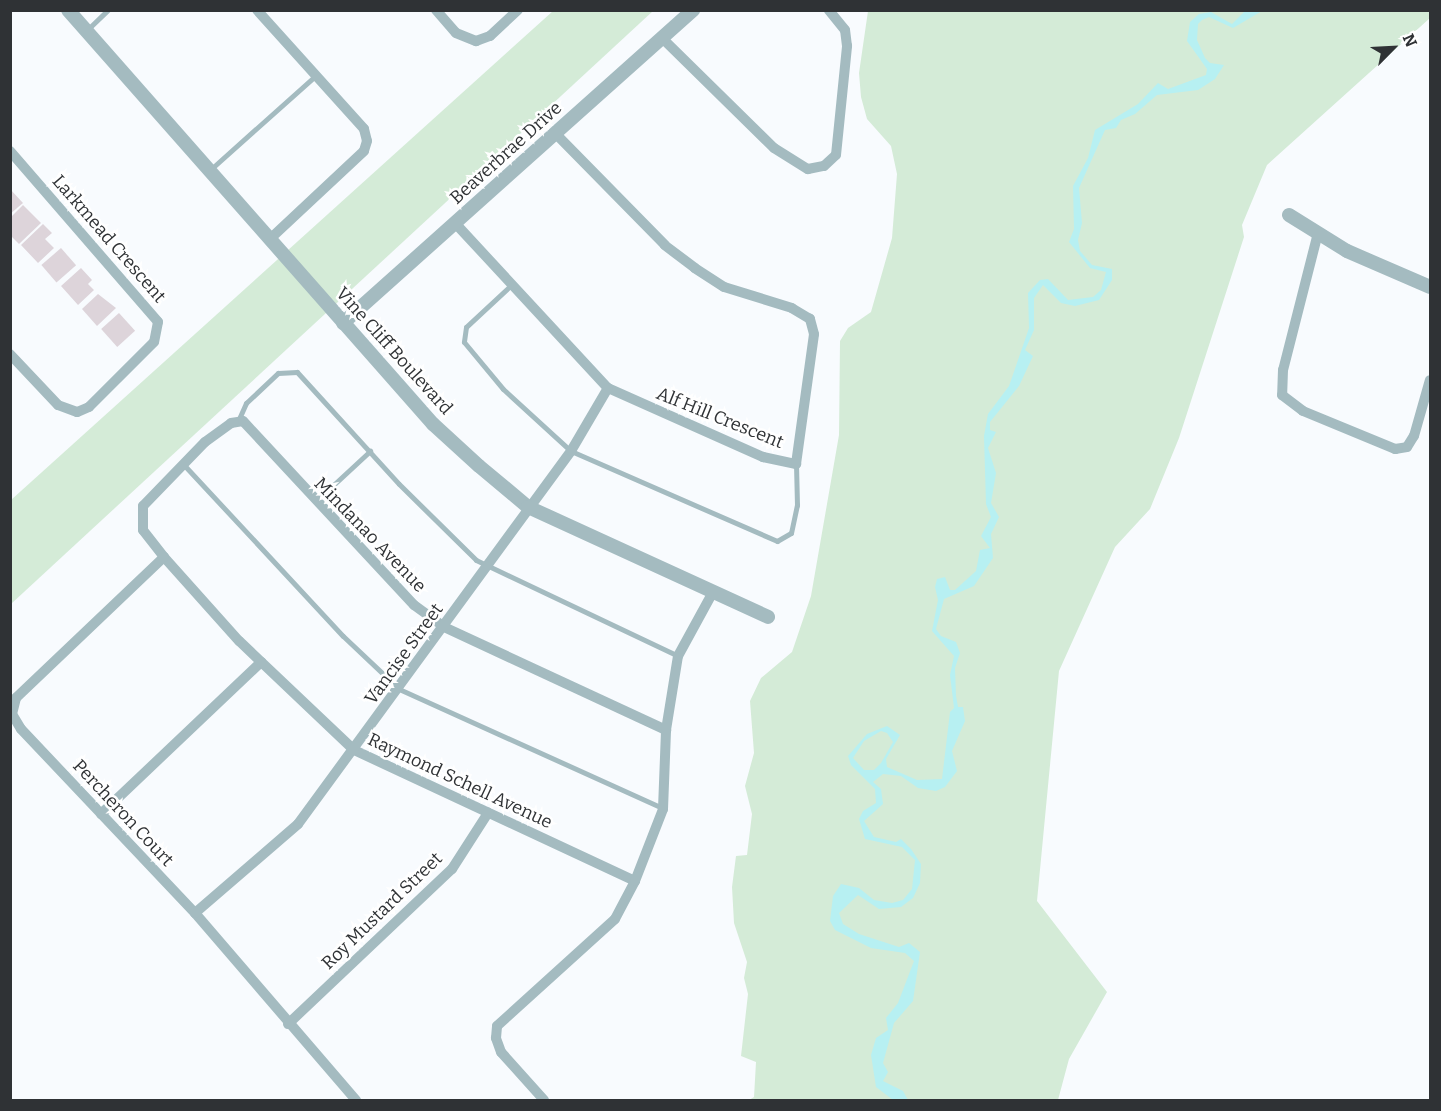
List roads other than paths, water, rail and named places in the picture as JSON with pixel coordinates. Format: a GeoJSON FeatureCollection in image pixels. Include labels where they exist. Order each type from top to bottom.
{"type":"FeatureCollection","features":[{"type":"Feature","properties":{"kind":"street","name":"Vine Cliff Boulevard"},"geometry":{"type":"LineString","coordinates":[[68,10],[433,424],[528,507],[768,617]]}},
{"type":"Feature","properties":{"kind":"street"},"geometry":{"type":"LineString","coordinates":[[258,10],[364,129],[367,141],[364,151],[270,239]]}},
{"type":"Feature","properties":{"kind":"street"},"geometry":{"type":"LineString","coordinates":[[436,10],[456,33],[476,40],[490,36],[518,10]]}},
{"type":"Feature","properties":{"kind":"street","name":"Beaverbrae Drive"},"geometry":{"type":"LineString","coordinates":[[343,323],[693,10]]}},
{"type":"Feature","properties":{"kind":"street"},"geometry":{"type":"LineString","coordinates":[[662,38],[774,148],[808,169],[824,166],[836,155],[847,46],[845,30],[829,10]]}},
{"type":"Feature","properties":{"kind":"street","name":"Alf Hill Crescent"},"geometry":{"type":"LineString","coordinates":[[455,223],[510,286],[608,388],[763,457],[796,464],[814,334],[810,319],[792,308],[724,287],[695,268],[665,245],[555,133]]}},
{"type":"Feature","properties":{"kind":"street","name":"Larkmead Crescent"},"geometry":{"type":"LineString","coordinates":[[10,151],[158,322],[154,342],[89,407],[77,412],[58,405],[10,354]]}},
{"type":"Feature","properties":{"kind":"street"},"geometry":{"type":"LineString","coordinates":[[1289,215],[1347,251],[1431,287]]}},
{"type":"Feature","properties":{"kind":"street"},"geometry":{"type":"LineString","coordinates":[[1318,233],[1283,370],[1282,395],[1303,411],[1395,449],[1407,447],[1414,436],[1431,380]]}},
{"type":"Feature","properties":{"kind":"street","name":"Vancise Street"},"geometry":{"type":"LineString","coordinates":[[195,913],[298,824],[571,451],[608,388]]}},
{"type":"Feature","properties":{"kind":"street"},"geometry":{"type":"LineString","coordinates":[[164,556],[143,530],[140,513],[147,498],[212,436],[237,421]]}},
{"type":"Feature","properties":{"kind":"street","name":"Mindanao Avenue"},"geometry":{"type":"LineString","coordinates":[[237,421],[248,425],[315,502],[414,605],[444,627],[666,730]]}},
{"type":"Feature","properties":{"kind":"street","name":"Raymond Schell Avenue"},"geometry":{"type":"LineString","coordinates":[[164,556],[261,662],[354,750],[635,882]]}},
{"type":"Feature","properties":{"kind":"street","name":"Percheron Court"},"geometry":{"type":"LineString","coordinates":[[164,556],[16,698],[12,714],[21,729],[195,913],[356,1101]]}},
{"type":"Feature","properties":{"kind":"street"},"geometry":{"type":"LineString","coordinates":[[544,1101],[501,1052],[496,1038],[497,1026],[615,920],[635,882],[663,809],[666,730],[678,656],[713,592]]}},
{"type":"Feature","properties":{"kind":"street"},"geometry":{"type":"LineString","coordinates":[[101,814],[261,662]]}},
{"type":"Feature","properties":{"kind":"street","name":"Roy Mustard Street"},"geometry":{"type":"LineString","coordinates":[[288,1024],[452,869],[488,813]]}},
{"type":"Feature","properties":{"kind":"lane"},"geometry":{"type":"LineString","coordinates":[[86,31],[108,10]]}},
{"type":"Feature","properties":{"kind":"lane"},"geometry":{"type":"LineString","coordinates":[[210,170],[316,75]]}},
{"type":"Feature","properties":{"kind":"lane"},"geometry":{"type":"LineString","coordinates":[[510,286],[466,327],[464,342],[503,389],[571,451],[777,541],[791,533],[797,505],[796,464]]}},
{"type":"Feature","properties":{"kind":"lane"},"geometry":{"type":"LineString","coordinates":[[237,421],[255,393],[278,373],[291,371],[302,375],[465,552],[488,567],[678,656]]}},
{"type":"Feature","properties":{"kind":"lane"},"geometry":{"type":"LineString","coordinates":[[315,502],[370,451]]}},
{"type":"Feature","properties":{"kind":"lane"},"geometry":{"type":"LineString","coordinates":[[183,464],[343,636],[399,689],[663,809]]}},
{"type":"Feature","properties":{"kind":"water"},"geometry":{"type":"Polygon","coordinates":[[[1262,11],[1233,28],[1209,17],[1198,24],[1197,40],[1205,58],[1210,63],[1224,65],[1215,79],[1198,90],[1157,95],[1135,114],[1121,120],[1116,128],[1105,130],[1079,188],[1082,223],[1078,240],[1080,251],[1092,265],[1112,269],[1112,280],[1099,300],[1075,306],[1061,303],[1043,285],[1034,298],[1034,330],[1025,350],[1033,356],[1019,386],[990,422],[990,430],[996,432],[988,448],[996,473],[991,503],[999,517],[991,534],[993,558],[974,586],[944,599],[936,629],[941,636],[956,642],[960,653],[955,668],[956,696],[958,707],[963,707],[965,721],[952,751],[957,771],[945,787],[936,791],[918,788],[901,776],[883,774],[873,782],[881,789],[883,804],[864,821],[874,837],[896,842],[901,839],[921,864],[920,883],[913,898],[901,907],[879,909],[858,895],[839,913],[843,924],[859,934],[899,947],[909,943],[920,952],[913,1001],[894,1023],[883,1063],[888,1072],[883,1081],[903,1091],[908,1100],[893,1100],[876,1087],[871,1055],[876,1038],[888,1030],[886,1018],[898,1003],[914,961],[905,953],[871,948],[835,930],[830,921],[833,896],[841,884],[859,888],[874,900],[892,903],[903,900],[912,889],[915,860],[902,847],[865,839],[859,819],[863,811],[876,803],[875,789],[851,765],[848,756],[867,734],[887,726],[900,735],[886,759],[887,767],[917,780],[942,779],[950,712],[954,708],[950,675],[954,656],[932,631],[938,600],[935,587],[937,579],[945,577],[950,590],[955,590],[976,571],[980,550],[990,548],[981,536],[991,517],[986,504],[984,436],[988,414],[1009,386],[1029,328],[1028,293],[1040,280],[1048,279],[1068,300],[1093,297],[1101,290],[1106,272],[1090,268],[1069,242],[1074,229],[1073,186],[1088,158],[1095,130],[1138,104],[1158,83],[1168,89],[1206,75],[1207,69],[1187,41],[1190,22],[1199,14],[1211,12],[1232,24],[1244,12],[1262,11]],[[881,731],[864,741],[853,758],[864,770],[874,770],[881,763],[893,742],[887,733],[881,731]]]}}]}
